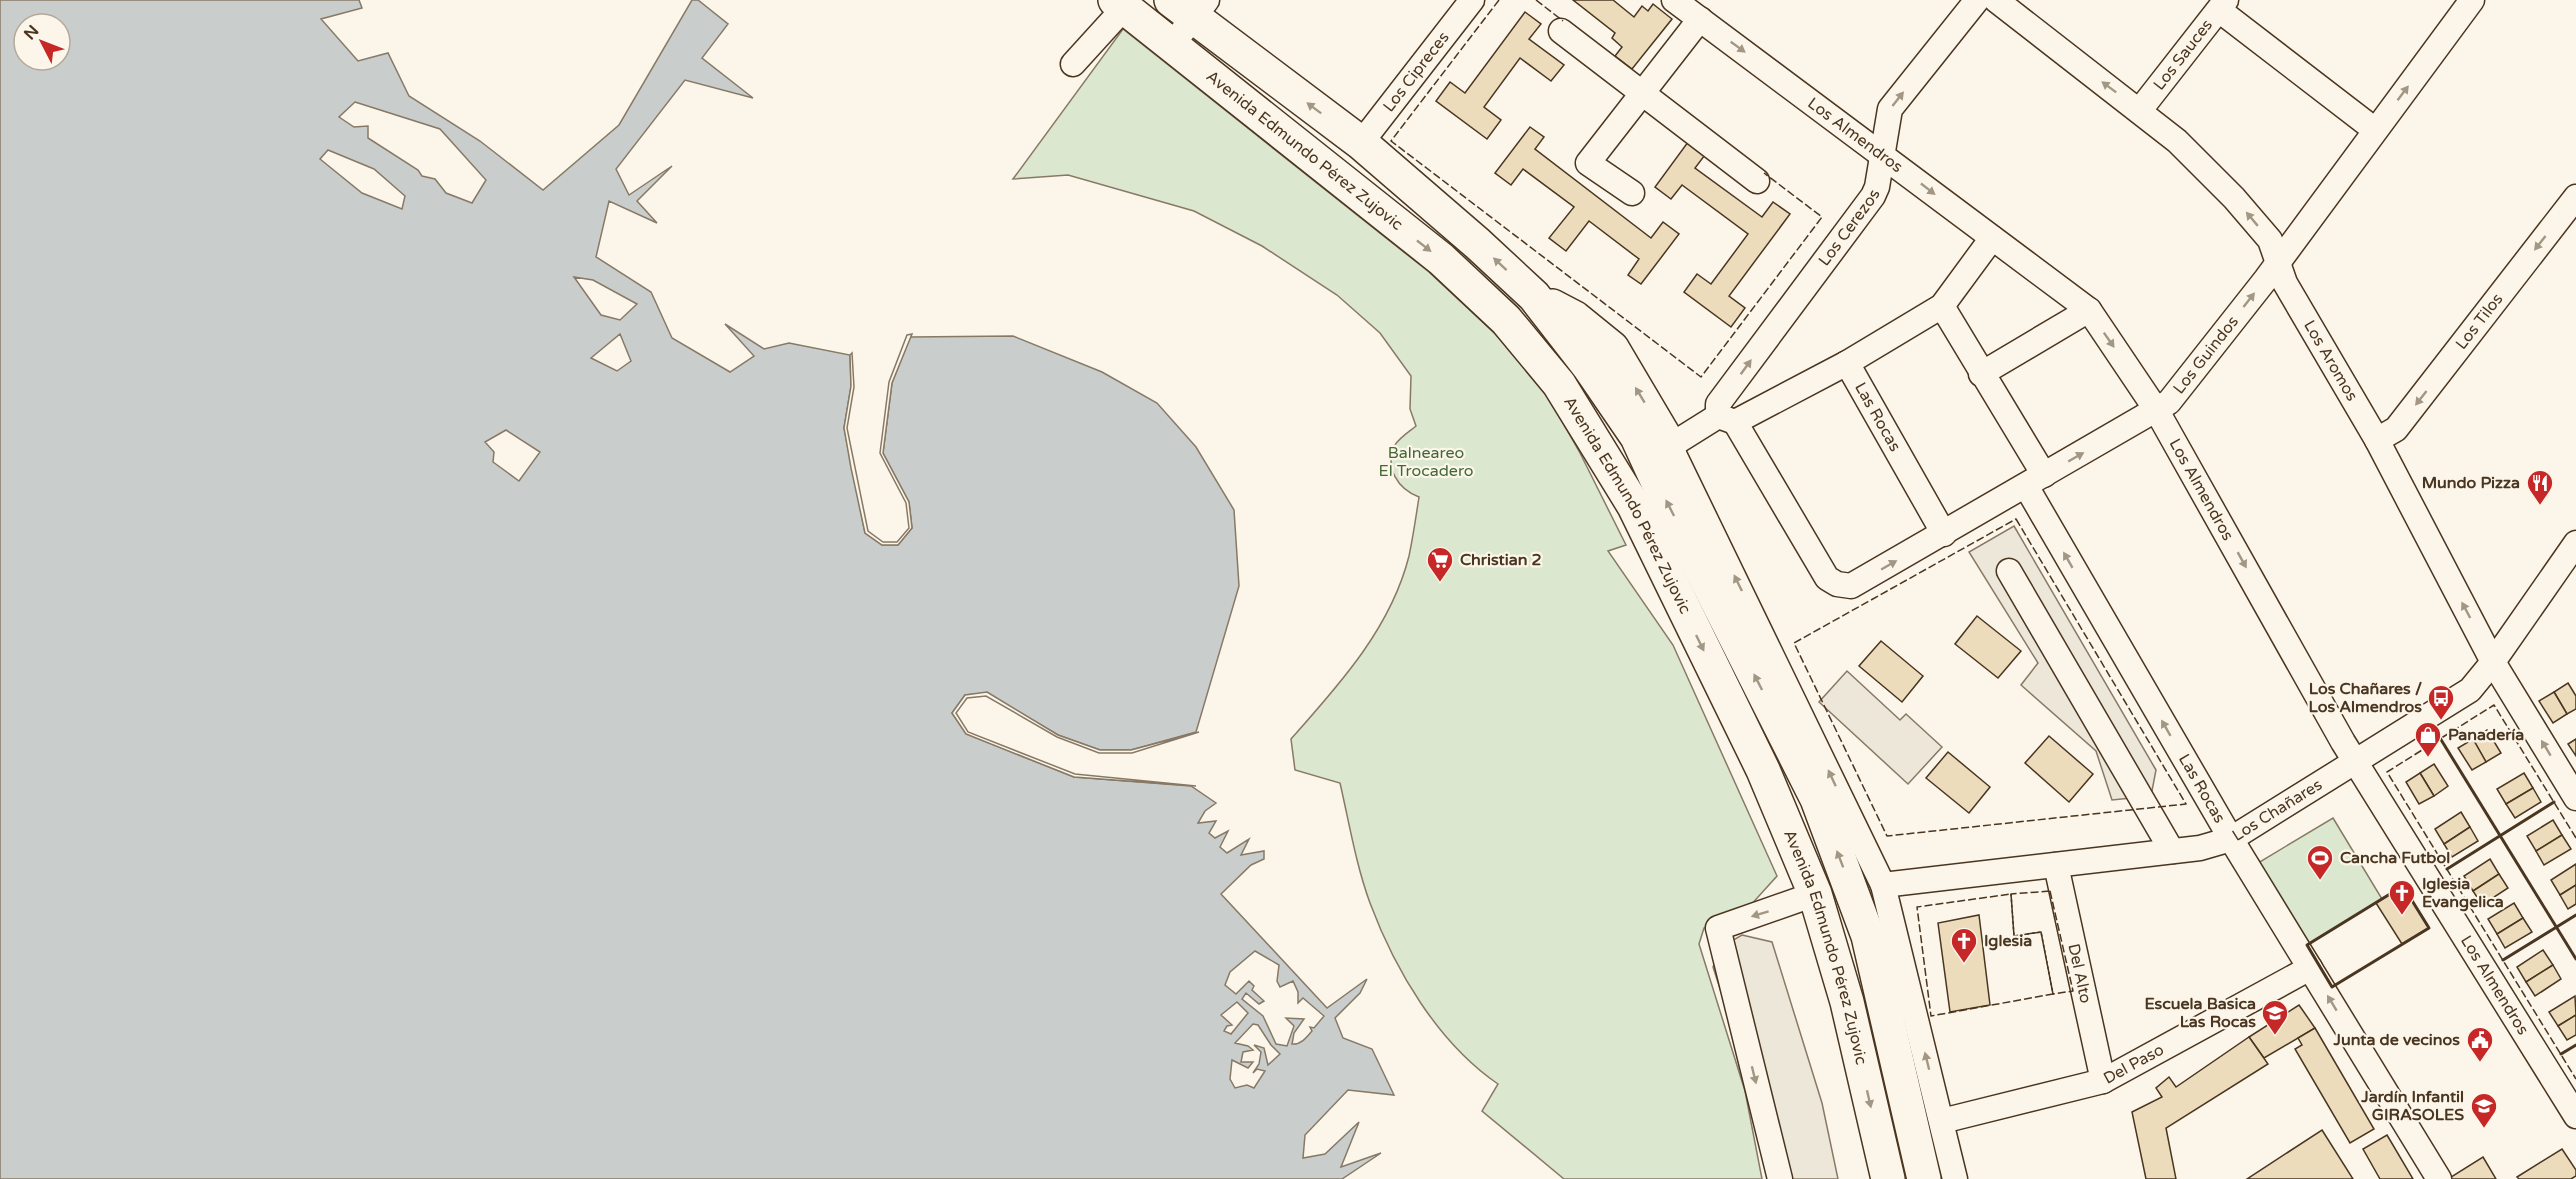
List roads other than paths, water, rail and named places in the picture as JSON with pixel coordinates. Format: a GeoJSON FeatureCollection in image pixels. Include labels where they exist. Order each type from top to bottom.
{"type":"FeatureCollection","features":[{"type":"Feature","properties":{"kind":"highway","name":"Avenida Edmundo Pérez Zujovic"},"geometry":{"type":"LineString","coordinates":[[1120,4],[1441,259],[1506,320],[1558,384],[1634,506],[1762,770],[1806,898],[1847,1002],[1888,1179]]}},
{"type":"Feature","properties":{"kind":"highway","name":"Avenida Edmundo Pérez Zujovic"},"geometry":{"type":"LineString","coordinates":[[1184,4],[1361,143],[1478,244],[1534,296],[1589,367],[1637,437],[1665,498],[1817,799],[1868,936],[1924,1179]]}},
{"type":"Feature","properties":{"kind":"highway"},"geometry":{"type":"LineString","coordinates":[[1534,296],[1575,318],[1612,348],[1670,446]]}},
{"type":"Feature","properties":{"kind":"highway"},"geometry":{"type":"LineString","coordinates":[[1806,898],[1828,896],[1841,905],[1866,981],[1884,1000]]}},
{"type":"Feature","properties":{"kind":"street","name":"Los Cipreces"},"geometry":{"type":"LineString","coordinates":[[1361,143],[1472,0]]}},
{"type":"Feature","properties":{"kind":"street","name":"Los Almendros"},"geometry":{"type":"LineString","coordinates":[[1674,0],[2089,310],[2157,411],[2355,761],[2576,1116]]}},
{"type":"Feature","properties":{"kind":"street","name":"Los Cerezos"},"geometry":{"type":"LineString","coordinates":[[1726,419],[1718,404],[1873,196],[1890,109],[1977,0]]}},
{"type":"Feature","properties":{"kind":"street","name":"Los Aromos"},"geometry":{"type":"LineString","coordinates":[[1996,0],[2177,141],[2234,198],[2270,240],[2285,283],[2377,440],[2493,662],[2576,798]]}},
{"type":"Feature","properties":{"kind":"street","name":"Los Guindos"},"geometry":{"type":"LineString","coordinates":[[1726,419],[1827,578],[1837,585],[1851,586],[1944,534],[2169,402],[2277,263],[2472,0]]}},
{"type":"Feature","properties":{"kind":"street"},"geometry":{"type":"LineString","coordinates":[[1073,64],[1120,4]]}},
{"type":"Feature","properties":{"kind":"street"},"geometry":{"type":"LineString","coordinates":[[1160,38],[1184,4]]}},
{"type":"Feature","properties":{"kind":"street"},"geometry":{"type":"LineString","coordinates":[[2222,5],[2375,130]]}},
{"type":"Feature","properties":{"kind":"street","name":"Los Sauces"},"geometry":{"type":"LineString","coordinates":[[2140,110],[2222,5]]}},
{"type":"Feature","properties":{"kind":"street"},"geometry":{"type":"LineString","coordinates":[[1632,193],[1588,163],[1700,20]]}},
{"type":"Feature","properties":{"kind":"street"},"geometry":{"type":"LineString","coordinates":[[1561,31],[1757,181]]}},
{"type":"Feature","properties":{"kind":"street","name":"Los Tilos"},"geometry":{"type":"LineString","coordinates":[[2377,440],[2396,429],[2576,197]]}},
{"type":"Feature","properties":{"kind":"street"},"geometry":{"type":"LineString","coordinates":[[1955,1179],[1882,885],[1670,446],[1847,363],[1942,306],[1992,238]]}},
{"type":"Feature","properties":{"kind":"street"},"geometry":{"type":"LineString","coordinates":[[1942,306],[1981,374],[2035,481]]}},
{"type":"Feature","properties":{"kind":"street"},"geometry":{"type":"LineString","coordinates":[[1981,374],[2089,310]]}},
{"type":"Feature","properties":{"kind":"street","name":"Las Rocas"},"geometry":{"type":"LineString","coordinates":[[1847,363],[1944,534]]}},
{"type":"Feature","properties":{"kind":"street","name":"Las Rocas"},"geometry":{"type":"LineString","coordinates":[[2035,481],[2231,839],[2439,1179]]}},
{"type":"Feature","properties":{"kind":"street","name":"Los Chañares"},"geometry":{"type":"LineString","coordinates":[[1882,885],[2200,848],[2231,839],[2470,690],[2567,566],[2576,543]]}},
{"type":"Feature","properties":{"kind":"street"},"geometry":{"type":"LineString","coordinates":[[2009,571],[2172,851]]}},
{"type":"Feature","properties":{"kind":"street","name":"Del Alto"},"geometry":{"type":"LineString","coordinates":[[2056,865],[2103,1081]]}},
{"type":"Feature","properties":{"kind":"street"},"geometry":{"type":"LineString","coordinates":[[1780,1179],[1718,928],[1806,898]]}},
{"type":"Feature","properties":{"kind":"street","name":"Del Paso"},"geometry":{"type":"LineString","coordinates":[[1942,1121],[2103,1081],[2310,968]]}},
{"type":"Feature","properties":{"kind":"place","name":"Mundo Pizza"},"geometry":{"type":"Point","coordinates":[2540,506]}},
{"type":"Feature","properties":{"kind":"place","name":"Christian 2"},"geometry":{"type":"Point","coordinates":[1440,583]}},
{"type":"Feature","properties":{"kind":"place","name":"Los Chañares / Los Almendros"},"geometry":{"type":"Point","coordinates":[2441,721]}},
{"type":"Feature","properties":{"kind":"place","name":"Panadería"},"geometry":{"type":"Point","coordinates":[2428,758]}},
{"type":"Feature","properties":{"kind":"place","name":"Cancha Futbol"},"geometry":{"type":"Point","coordinates":[2320,881]}},
{"type":"Feature","properties":{"kind":"place","name":"Iglesia Evangelica"},"geometry":{"type":"Point","coordinates":[2402,916]}},
{"type":"Feature","properties":{"kind":"place","name":"Iglesia"},"geometry":{"type":"Point","coordinates":[1964,964]}},
{"type":"Feature","properties":{"kind":"place","name":"Escuela Basica Las Rocas"},"geometry":{"type":"Point","coordinates":[2275,1036]}},
{"type":"Feature","properties":{"kind":"place","name":"Junta de vecinos"},"geometry":{"type":"Point","coordinates":[2480,1063]}},
{"type":"Feature","properties":{"kind":"place","name":"Jardín Infantil GIRASOLES"},"geometry":{"type":"Point","coordinates":[2484,1129]}},
{"type":"Feature","properties":{"kind":"park label","name":"Balneareo El Trocadero"},"geometry":{"type":"Point","coordinates":[1426,462]}}]}
